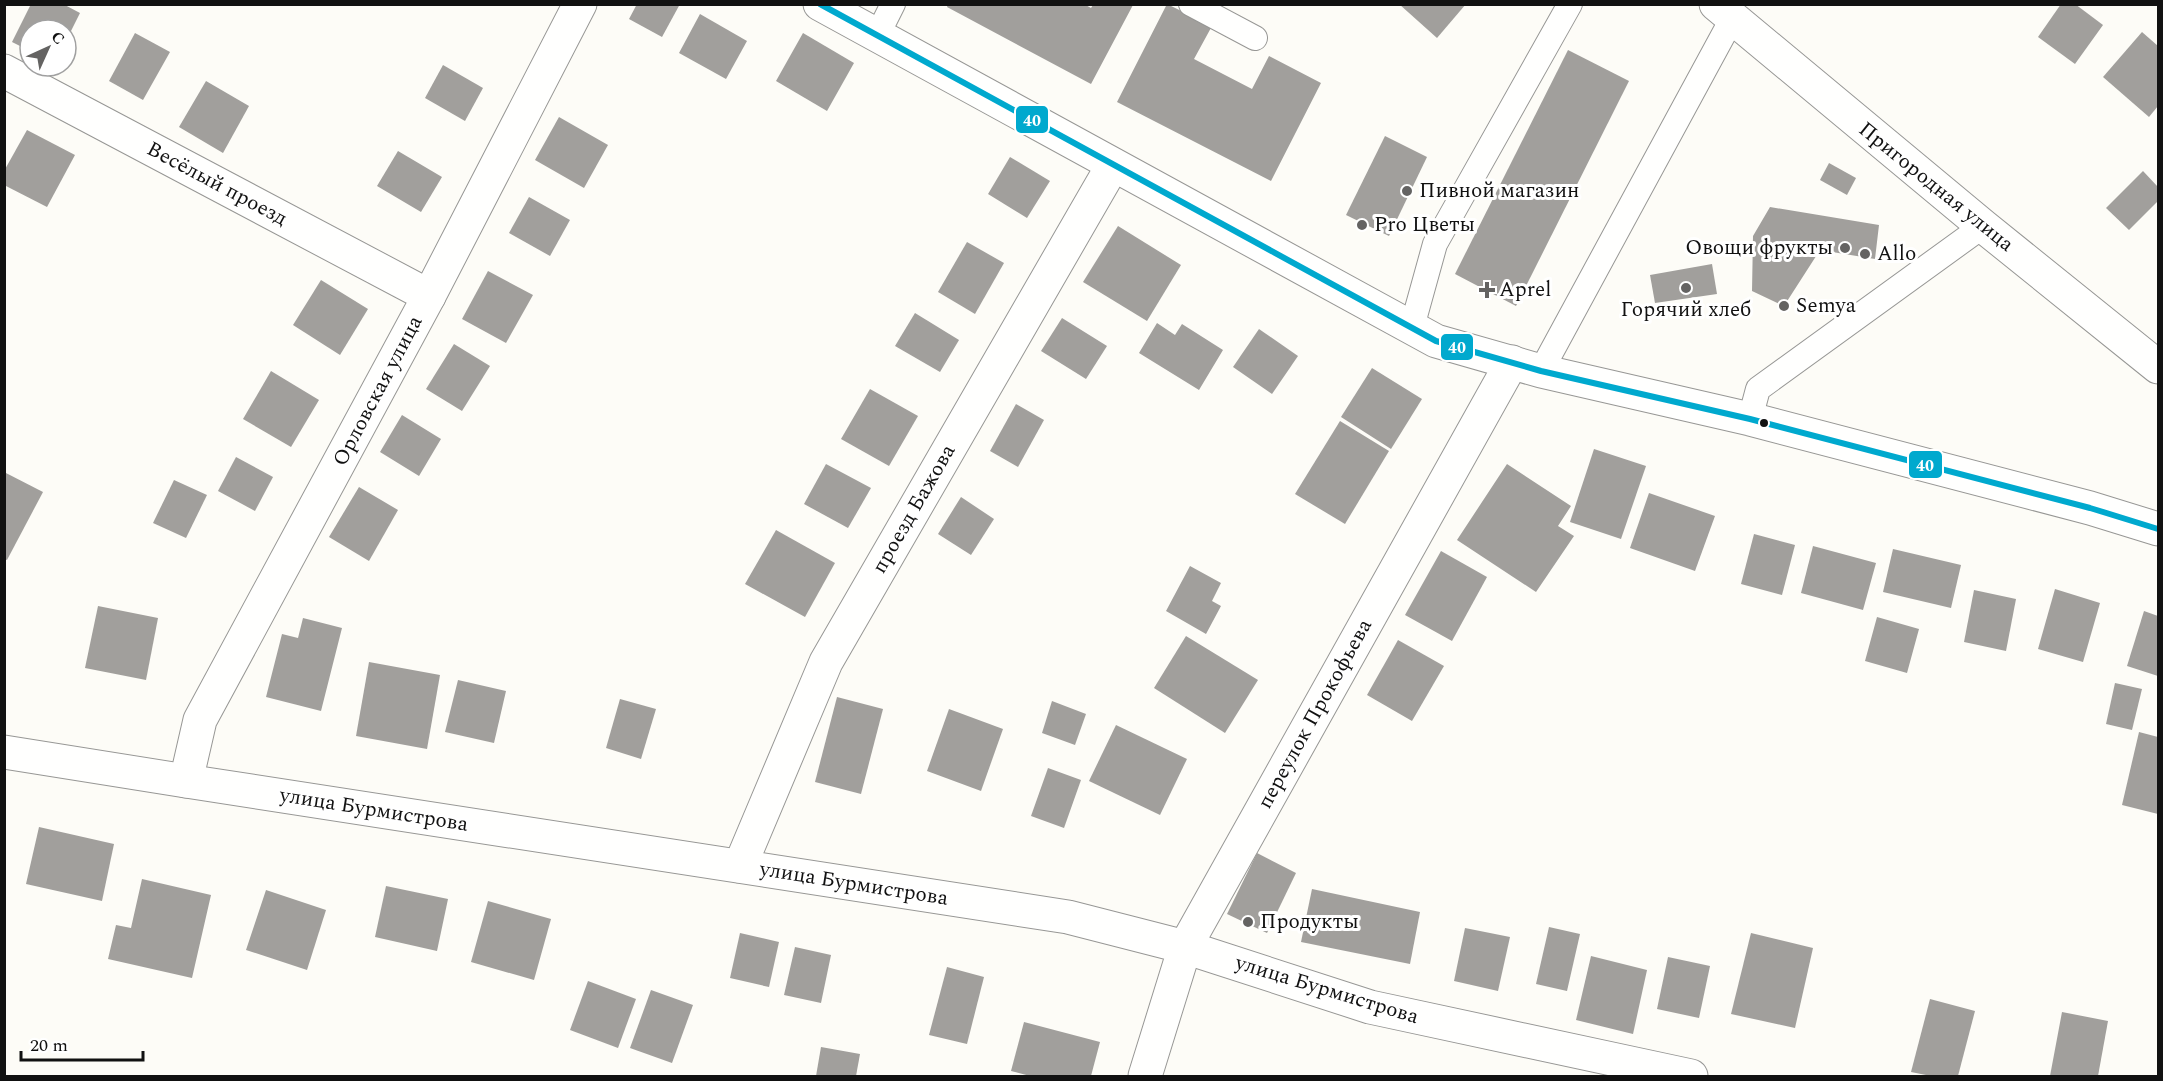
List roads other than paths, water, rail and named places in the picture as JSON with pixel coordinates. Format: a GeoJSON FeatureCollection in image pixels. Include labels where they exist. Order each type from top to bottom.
{"type":"FeatureCollection","features":[{"type":"Feature","properties":{"kind":"street","name":"Орловская улица"},"geometry":{"type":"LineString","coordinates":[[186,781],[200,720],[429,296],[580,4]]}},
{"type":"Feature","properties":{"kind":"street"},"geometry":{"type":"LineString","coordinates":[[820,4],[1436,341],[1527,367],[1750,419],[2090,508],[2158,529]]}},
{"type":"Feature","properties":{"kind":"street","name":"Пригородная улица"},"geometry":{"type":"LineString","coordinates":[[1724,12],[2158,367]]}},
{"type":"Feature","properties":{"kind":"street","name":"Весёлый проезд"},"geometry":{"type":"LineString","coordinates":[[4,71],[429,296]]}},
{"type":"Feature","properties":{"kind":"street","name":"проезд Бажова"},"geometry":{"type":"LineString","coordinates":[[740,866],[826,662],[1113,165]]}},
{"type":"Feature","properties":{"kind":"street","name":"переулок Прокофьева"},"geometry":{"type":"LineString","coordinates":[[1145,1077],[1185,947],[1527,367]]}},
{"type":"Feature","properties":{"kind":"street","name":"улица Бурмистрова"},"geometry":{"type":"LineString","coordinates":[[4,752],[1068,917],[1185,947],[1370,1008],[1690,1077]]}},
{"type":"Feature","properties":{"kind":"lane"},"geometry":{"type":"LineString","coordinates":[[877,36],[893,4]]}},
{"type":"Feature","properties":{"kind":"lane"},"geometry":{"type":"LineString","coordinates":[[1191,4],[1255,38]]}},
{"type":"Feature","properties":{"kind":"lane"},"geometry":{"type":"LineString","coordinates":[[1412,327],[1435,243],[1570,4]]}},
{"type":"Feature","properties":{"kind":"lane"},"geometry":{"type":"LineString","coordinates":[[1527,367],[1724,12]]}},
{"type":"Feature","properties":{"kind":"lane"},"geometry":{"type":"LineString","coordinates":[[1750,419],[1758,389],[1983,226]]}},
{"type":"Feature","properties":{"kind":"place","name":"Пивной магазин"},"geometry":{"type":"Point","coordinates":[1407,191]}},
{"type":"Feature","properties":{"kind":"place","name":"Pro Цветы"},"geometry":{"type":"Point","coordinates":[1362,225]}},
{"type":"Feature","properties":{"kind":"place","name":"Овощи фрукты"},"geometry":{"type":"Point","coordinates":[1845,248]}},
{"type":"Feature","properties":{"kind":"place","name":"Allo"},"geometry":{"type":"Point","coordinates":[1865,254]}},
{"type":"Feature","properties":{"kind":"place","name":"Горячий хлеб"},"geometry":{"type":"Point","coordinates":[1686,288]}},
{"type":"Feature","properties":{"kind":"place","name":"Aprel"},"geometry":{"type":"Point","coordinates":[1487,290]}},
{"type":"Feature","properties":{"kind":"place","name":"Semya"},"geometry":{"type":"Point","coordinates":[1784,306]}},
{"type":"Feature","properties":{"kind":"place","name":"Продукты"},"geometry":{"type":"Point","coordinates":[1248,922]}}]}
